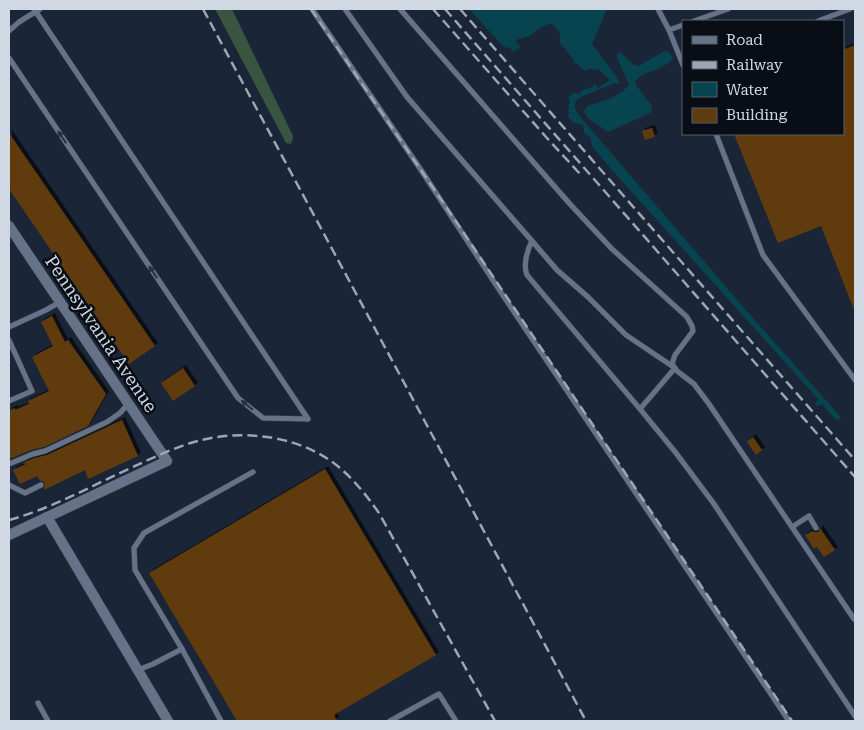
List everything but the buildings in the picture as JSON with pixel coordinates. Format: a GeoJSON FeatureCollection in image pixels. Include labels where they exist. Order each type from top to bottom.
{"type":"FeatureCollection","features":[{"type":"Feature","properties":{"kind":"street","name":"Pennsylvania Avenue"},"geometry":{"type":"LineString","coordinates":[[9,226],[167,461],[47,517]]}},
{"type":"Feature","properties":{"kind":"street"},"geometry":{"type":"LineString","coordinates":[[9,535],[47,517],[168,721]]}},
{"type":"Feature","properties":{"kind":"lane"},"geometry":{"type":"LineString","coordinates":[[312,9],[789,721]]}},
{"type":"Feature","properties":{"kind":"lane"},"geometry":{"type":"LineString","coordinates":[[346,9],[407,97],[557,270],[588,297],[626,335],[675,368],[694,384],[855,619]]}},
{"type":"Feature","properties":{"kind":"lane"},"geometry":{"type":"LineString","coordinates":[[400,9],[593,229],[687,317],[693,330],[674,357],[672,363],[675,368]]}},
{"type":"Feature","properties":{"kind":"lane"},"geometry":{"type":"LineString","coordinates":[[658,9],[682,62]]}},
{"type":"Feature","properties":{"kind":"lane"},"geometry":{"type":"LineString","coordinates":[[697,20],[728,9]]}},
{"type":"Feature","properties":{"kind":"lane"},"geometry":{"type":"LineString","coordinates":[[821,20],[850,9]]}},
{"type":"Feature","properties":{"kind":"lane"},"geometry":{"type":"LineString","coordinates":[[9,31],[36,10],[308,419],[263,418],[238,398],[9,58]]}},
{"type":"Feature","properties":{"kind":"lane"},"geometry":{"type":"LineString","coordinates":[[669,30],[682,25]]}},
{"type":"Feature","properties":{"kind":"lane"},"geometry":{"type":"LineString","coordinates":[[716,135],[763,255],[855,380]]}},
{"type":"Feature","properties":{"kind":"lane"},"geometry":{"type":"LineString","coordinates":[[532,241],[529,246],[525,270],[529,278],[640,409],[714,504],[855,716]]}},
{"type":"Feature","properties":{"kind":"lane"},"geometry":{"type":"LineString","coordinates":[[9,328],[60,302]]}},
{"type":"Feature","properties":{"kind":"lane"},"geometry":{"type":"LineString","coordinates":[[9,340],[32,391],[9,401]]}},
{"type":"Feature","properties":{"kind":"lane"},"geometry":{"type":"LineString","coordinates":[[640,409],[675,368]]}},
{"type":"Feature","properties":{"kind":"lane"},"geometry":{"type":"LineString","coordinates":[[9,464],[45,451],[107,422],[120,413],[128,404]]}},
{"type":"Feature","properties":{"kind":"lane"},"geometry":{"type":"LineString","coordinates":[[221,721],[182,649],[135,570],[134,548],[144,532],[253,472]]}},
{"type":"Feature","properties":{"kind":"lane"},"geometry":{"type":"LineString","coordinates":[[9,485],[25,493],[41,485]]}},
{"type":"Feature","properties":{"kind":"lane"},"geometry":{"type":"LineString","coordinates":[[792,527],[809,516],[816,528]]}},
{"type":"Feature","properties":{"kind":"lane"},"geometry":{"type":"LineString","coordinates":[[137,670],[182,649]]}},
{"type":"Feature","properties":{"kind":"lane"},"geometry":{"type":"LineString","coordinates":[[390,721],[439,694],[456,721]]}},
{"type":"Feature","properties":{"kind":"lane"},"geometry":{"type":"LineString","coordinates":[[38,703],[48,721]]}},
{"type":"Feature","properties":{"kind":"shaded area"},"geometry":{"type":"Polygon","coordinates":[[[215,9],[232,9],[293,136],[291,144],[286,143],[215,9]]]}},
{"type":"Feature","properties":{"kind":"water"},"geometry":{"type":"Polygon","coordinates":[[[469,9],[607,9],[592,44],[617,77],[620,84],[615,83],[581,97],[575,102],[575,108],[582,119],[745,309],[841,418],[836,420],[822,404],[817,406],[815,404],[818,399],[611,169],[592,146],[591,138],[584,133],[584,127],[581,124],[574,123],[568,117],[568,110],[570,108],[568,105],[570,102],[569,97],[572,94],[576,93],[579,95],[582,90],[593,87],[595,84],[598,88],[610,80],[598,69],[593,70],[591,68],[585,71],[578,64],[573,63],[574,60],[560,43],[559,32],[550,23],[530,36],[518,39],[515,42],[521,47],[513,52],[510,48],[504,47],[469,9]]]}},
{"type":"Feature","properties":{"kind":"water"},"geometry":{"type":"Polygon","coordinates":[[[665,51],[669,52],[673,58],[664,66],[643,75],[635,82],[652,106],[650,113],[608,132],[589,119],[584,112],[588,106],[616,95],[629,84],[617,54],[620,52],[634,65],[638,66],[665,51]]]}},
{"type":"Feature","properties":{"kind":"railway"},"geometry":{"type":"LineString","coordinates":[[203,9],[586,721]]}},
{"type":"Feature","properties":{"kind":"railway"},"geometry":{"type":"LineString","coordinates":[[311,9],[792,721]]}},
{"type":"Feature","properties":{"kind":"railway"},"geometry":{"type":"LineString","coordinates":[[433,9],[581,175]]}},
{"type":"Feature","properties":{"kind":"railway"},"geometry":{"type":"LineString","coordinates":[[445,9],[855,477]]}},
{"type":"Feature","properties":{"kind":"railway"},"geometry":{"type":"LineString","coordinates":[[460,9],[855,460]]}},
{"type":"Feature","properties":{"kind":"railway"},"geometry":{"type":"LineString","coordinates":[[9,520],[57,503],[165,453],[206,439],[231,435],[260,436],[292,442],[308,448],[322,455],[346,474],[358,485],[379,513],[495,721]]}}]}
